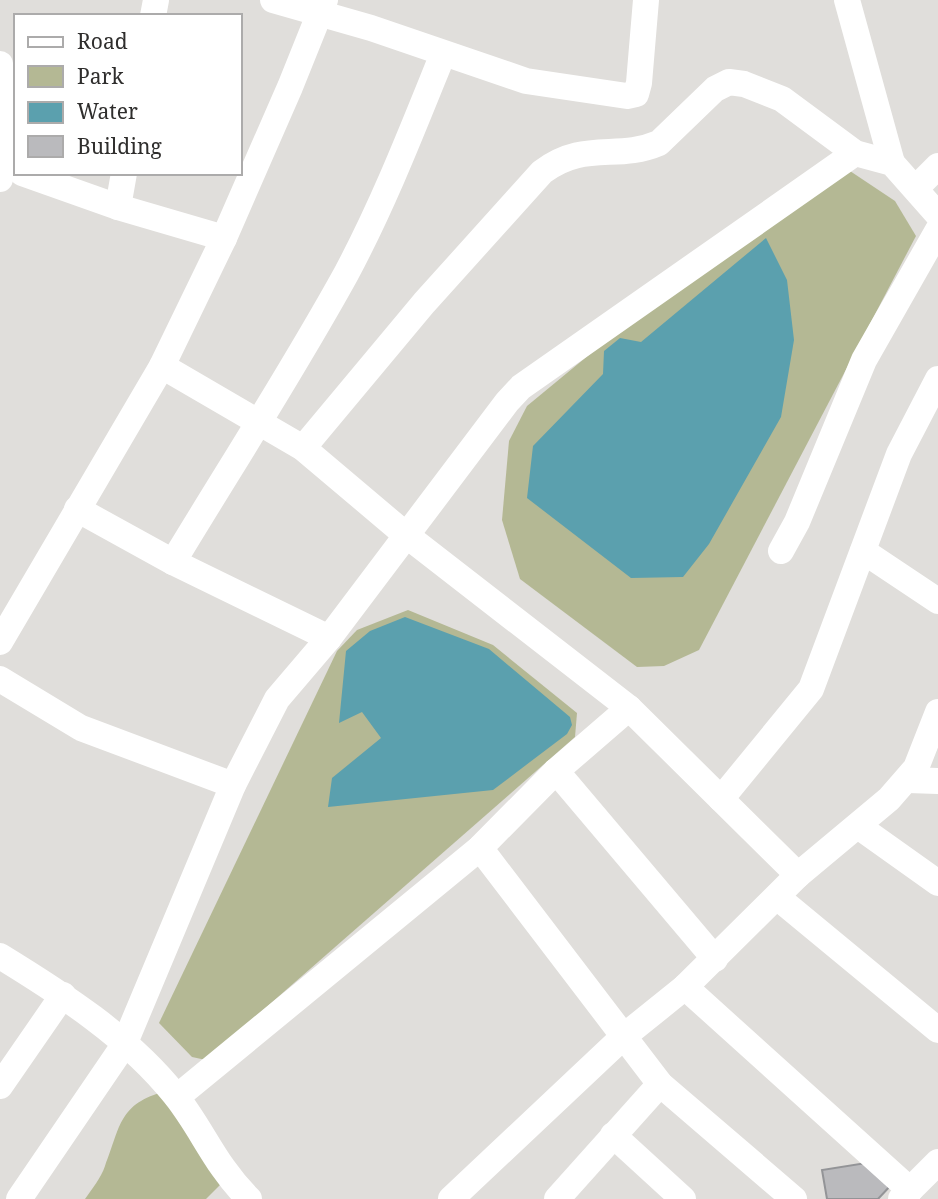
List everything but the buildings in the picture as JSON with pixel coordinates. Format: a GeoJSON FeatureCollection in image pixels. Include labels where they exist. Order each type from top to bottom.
{"type":"FeatureCollection","features":[{"type":"Feature","properties":{"kind":"street"},"geometry":{"type":"LineString","coordinates":[[273,0],[322,7],[443,54],[526,80],[627,96],[636,94],[646,0]]}},
{"type":"Feature","properties":{"kind":"street"},"geometry":{"type":"LineString","coordinates":[[847,0],[892,163],[938,215]]}},
{"type":"Feature","properties":{"kind":"street"},"geometry":{"type":"LineString","coordinates":[[0,642],[162,366],[224,238],[322,7]]}},
{"type":"Feature","properties":{"kind":"street"},"geometry":{"type":"LineString","coordinates":[[173,562],[294,367],[347,271],[393,177],[443,54]]}},
{"type":"Feature","properties":{"kind":"street"},"geometry":{"type":"LineString","coordinates":[[0,64],[10,172]]}},
{"type":"Feature","properties":{"kind":"street"},"geometry":{"type":"LineString","coordinates":[[303,448],[424,303],[542,172],[559,159],[577,153],[648,148],[659,144],[715,89],[729,82],[744,84],[782,99],[855,153],[892,163]]}},
{"type":"Feature","properties":{"kind":"street"},"geometry":{"type":"LineString","coordinates":[[19,1199],[124,1045],[233,785],[277,699],[329,638],[521,387],[855,153]]}},
{"type":"Feature","properties":{"kind":"street"},"geometry":{"type":"LineString","coordinates":[[916,188],[938,166]]}},
{"type":"Feature","properties":{"kind":"street"},"geometry":{"type":"LineString","coordinates":[[19,175],[224,238]]}},
{"type":"Feature","properties":{"kind":"street"},"geometry":{"type":"LineString","coordinates":[[118,207],[124,175]]}},
{"type":"Feature","properties":{"kind":"street"},"geometry":{"type":"LineString","coordinates":[[781,551],[797,522],[864,360],[938,230]]}},
{"type":"Feature","properties":{"kind":"street"},"geometry":{"type":"LineString","coordinates":[[162,366],[303,448],[406,535],[629,708],[798,876]]}},
{"type":"Feature","properties":{"kind":"street"},"geometry":{"type":"LineString","coordinates":[[722,799],[811,689],[899,453],[938,379]]}},
{"type":"Feature","properties":{"kind":"street"},"geometry":{"type":"LineString","coordinates":[[77,509],[173,562],[329,638]]}},
{"type":"Feature","properties":{"kind":"street"},"geometry":{"type":"LineString","coordinates":[[863,551],[938,601]]}},
{"type":"Feature","properties":{"kind":"street"},"geometry":{"type":"LineString","coordinates":[[0,679],[81,728],[233,785]]}},
{"type":"Feature","properties":{"kind":"street"},"geometry":{"type":"LineString","coordinates":[[177,1097],[480,848],[556,771],[629,708]]}},
{"type":"Feature","properties":{"kind":"street"},"geometry":{"type":"LineString","coordinates":[[462,1195],[623,1037],[685,987],[798,876],[908,780],[916,768],[938,712]]}},
{"type":"Feature","properties":{"kind":"street"},"geometry":{"type":"LineString","coordinates":[[556,771],[715,959]]}},
{"type":"Feature","properties":{"kind":"street"},"geometry":{"type":"LineString","coordinates":[[908,780],[938,781]]}},
{"type":"Feature","properties":{"kind":"street"},"geometry":{"type":"LineString","coordinates":[[858,826],[938,883]]}},
{"type":"Feature","properties":{"kind":"street"},"geometry":{"type":"LineString","coordinates":[[480,848],[660,1084],[794,1199]]}},
{"type":"Feature","properties":{"kind":"street"},"geometry":{"type":"LineString","coordinates":[[777,897],[938,1030]]}},
{"type":"Feature","properties":{"kind":"street"},"geometry":{"type":"LineString","coordinates":[[0,956],[63,995],[124,1045],[177,1097],[216,1162],[248,1199]]}},
{"type":"Feature","properties":{"kind":"street"},"geometry":{"type":"LineString","coordinates":[[685,987],[905,1195],[935,1172]]}},
{"type":"Feature","properties":{"kind":"street"},"geometry":{"type":"LineString","coordinates":[[0,1086],[63,995]]}},
{"type":"Feature","properties":{"kind":"street"},"geometry":{"type":"LineString","coordinates":[[557,1199],[660,1084]]}},
{"type":"Feature","properties":{"kind":"street"},"geometry":{"type":"LineString","coordinates":[[613,1135],[683,1199]]}},
{"type":"Feature","properties":{"kind":"green space"},"geometry":{"type":"Polygon","coordinates":[[[838,163],[895,201],[916,236],[699,650],[664,666],[637,667],[520,579],[502,520],[509,441],[527,406],[819,165],[838,163]]]}},
{"type":"Feature","properties":{"kind":"green space"},"geometry":{"type":"Polygon","coordinates":[[[408,610],[493,645],[577,713],[575,737],[206,1060],[192,1057],[159,1023],[337,651],[357,630],[408,610]]]}},
{"type":"Feature","properties":{"kind":"green space"},"geometry":{"type":"Polygon","coordinates":[[[166,1091],[222,1183],[206,1199],[85,1199],[101,1175],[119,1128],[130,1110],[150,1096],[166,1091]]]}},
{"type":"Feature","properties":{"kind":"water"},"geometry":{"type":"Polygon","coordinates":[[[766,238],[787,280],[794,340],[781,417],[709,544],[683,577],[631,578],[527,498],[533,446],[603,374],[604,351],[620,338],[641,342],[766,238]]]}},
{"type":"Feature","properties":{"kind":"water"},"geometry":{"type":"Polygon","coordinates":[[[405,617],[489,649],[570,717],[572,725],[567,734],[493,790],[328,807],[332,778],[381,738],[362,712],[339,723],[346,651],[370,631],[405,617]]]}}]}
